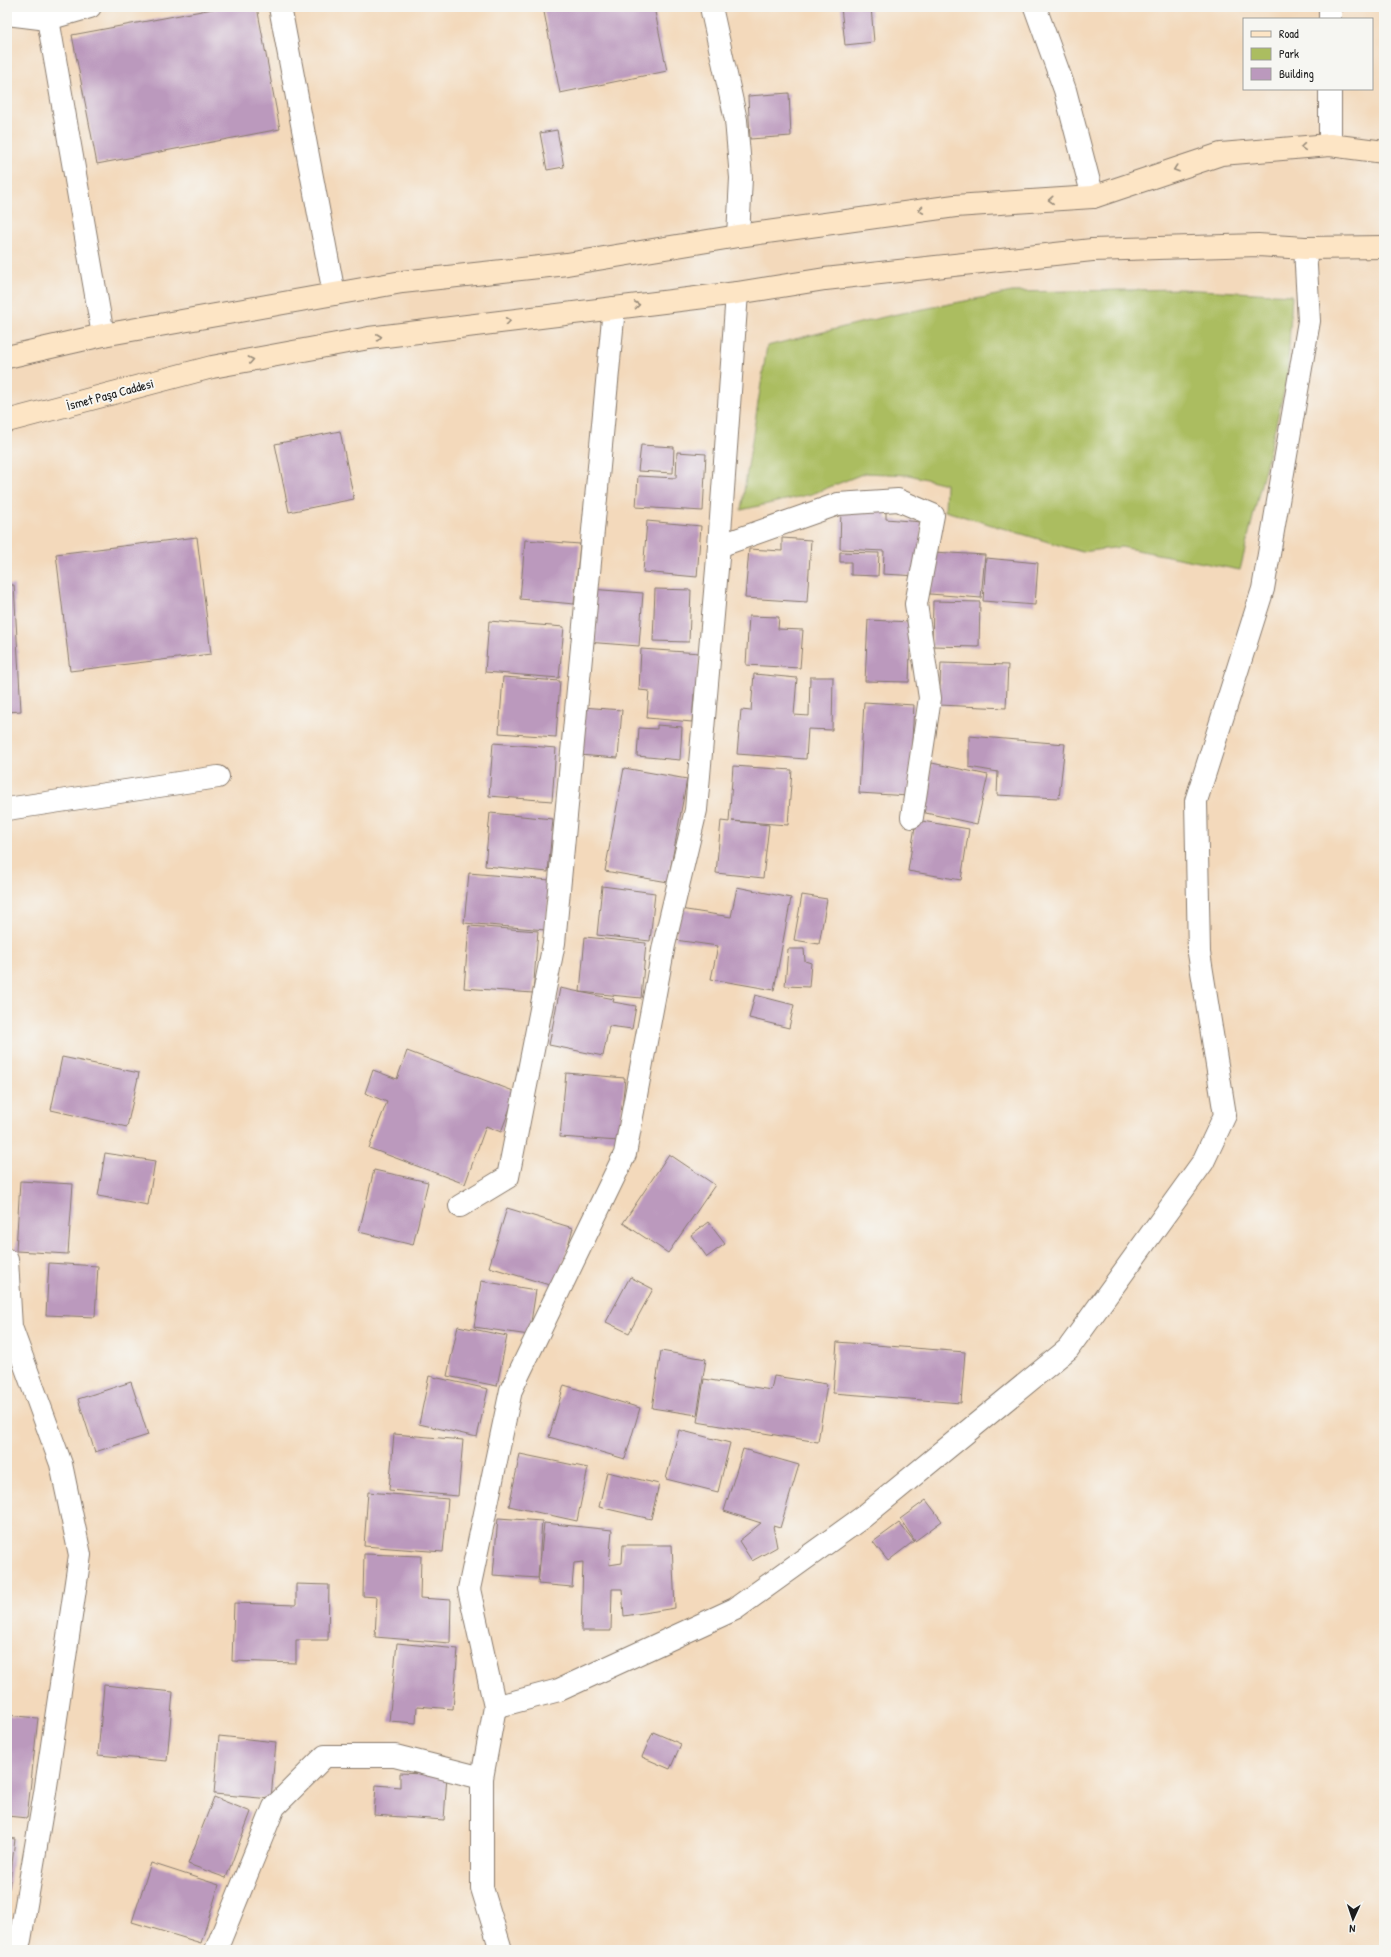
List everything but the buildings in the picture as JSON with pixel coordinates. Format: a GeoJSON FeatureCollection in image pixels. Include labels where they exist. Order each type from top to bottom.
{"type":"FeatureCollection","features":[{"type":"Feature","properties":{"kind":"main road"},"geometry":{"type":"LineString","coordinates":[[7,357],[103,335],[402,282],[567,264],[738,236],[955,206],[1093,197],[1221,154],[1330,145],[1384,152]]}},
{"type":"Feature","properties":{"kind":"main road","name":"İsmet Paşa Caddesi"},"geometry":{"type":"LineString","coordinates":[[7,420],[212,367],[369,338],[737,293],[825,279],[1092,250],[1258,244],[1305,248],[1384,247]]}},
{"type":"Feature","properties":{"kind":"street"},"geometry":{"type":"LineString","coordinates":[[7,14],[48,19],[90,7]]}},
{"type":"Feature","properties":{"kind":"street"},"geometry":{"type":"LineString","coordinates":[[280,7],[334,294]]}},
{"type":"Feature","properties":{"kind":"street"},"geometry":{"type":"LineString","coordinates":[[712,7],[736,120],[741,178],[738,236]]}},
{"type":"Feature","properties":{"kind":"street"},"geometry":{"type":"LineString","coordinates":[[1035,7],[1065,90],[1093,197]]}},
{"type":"Feature","properties":{"kind":"street"},"geometry":{"type":"LineString","coordinates":[[1330,7],[1330,18]]}},
{"type":"Feature","properties":{"kind":"street"},"geometry":{"type":"LineString","coordinates":[[48,19],[103,335]]}},
{"type":"Feature","properties":{"kind":"street"},"geometry":{"type":"LineString","coordinates":[[1330,90],[1330,145]]}},
{"type":"Feature","properties":{"kind":"street"},"geometry":{"type":"LineString","coordinates":[[495,1707],[559,1690],[735,1609],[863,1517],[1068,1349],[1203,1162],[1225,1115],[1199,953],[1196,801],[1263,589],[1309,321],[1305,248]]}},
{"type":"Feature","properties":{"kind":"street"},"geometry":{"type":"LineString","coordinates":[[501,1950],[482,1888],[482,1778],[495,1707],[469,1589],[511,1390],[625,1154],[664,945],[696,810],[719,546],[737,293]]}},
{"type":"Feature","properties":{"kind":"street"},"geometry":{"type":"LineString","coordinates":[[460,1206],[508,1177],[554,943],[614,308]]}},
{"type":"Feature","properties":{"kind":"street"},"geometry":{"type":"LineString","coordinates":[[719,546],[838,504],[898,500],[933,516],[916,604],[930,698],[912,817]]}},
{"type":"Feature","properties":{"kind":"street"},"geometry":{"type":"LineString","coordinates":[[7,809],[218,777]]}},
{"type":"Feature","properties":{"kind":"street"},"geometry":{"type":"LineString","coordinates":[[7,1260],[11,1327],[61,1464],[80,1555],[46,1793],[20,1940],[15,1950]]}},
{"type":"Feature","properties":{"kind":"street"},"geometry":{"type":"LineString","coordinates":[[216,1950],[274,1807],[325,1756],[395,1756],[482,1778]]}},
{"type":"Feature","properties":{"kind":"green space"},"geometry":{"type":"Polygon","coordinates":[[[1181,289],[1292,295],[1287,379],[1240,570],[1121,547],[1082,552],[945,511],[946,484],[909,475],[865,473],[812,494],[741,510],[767,346],[892,315],[1012,292],[1181,289]]]}}]}
